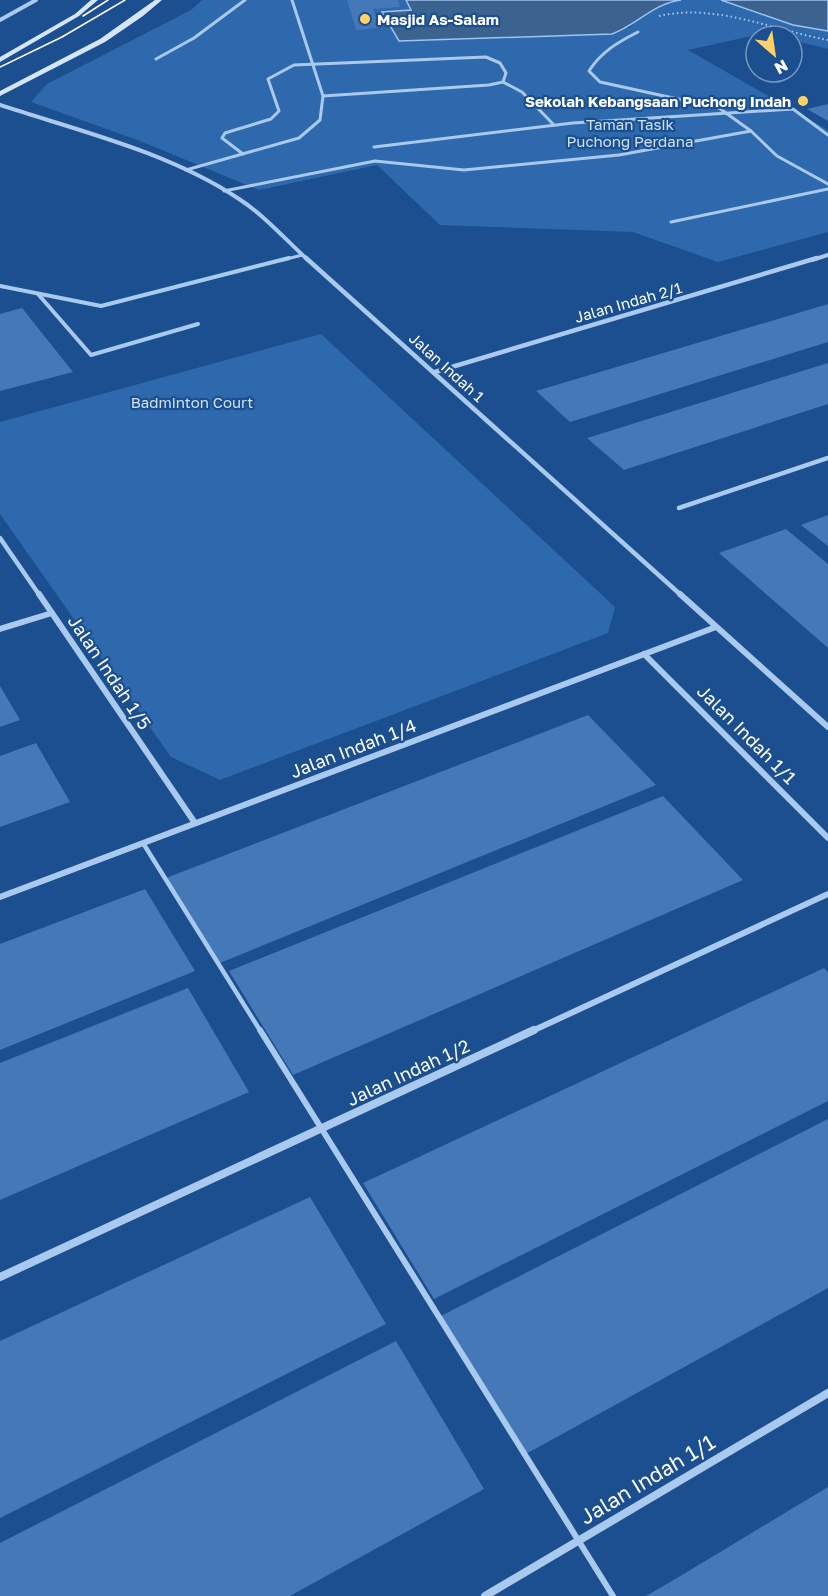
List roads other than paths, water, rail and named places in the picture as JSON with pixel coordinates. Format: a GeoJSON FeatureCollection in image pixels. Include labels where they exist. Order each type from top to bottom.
{"type":"FeatureCollection","features":[{"type":"Feature","properties":{"kind":"main road"},"geometry":{"type":"LineString","coordinates":[[0,60],[77,15],[94,0]]}},
{"type":"Feature","properties":{"kind":"main road"},"geometry":{"type":"LineString","coordinates":[[0,94],[53,68],[122,27],[159,0]]}},
{"type":"Feature","properties":{"kind":"street"},"geometry":{"type":"LineString","coordinates":[[0,20],[36,0]]}},
{"type":"Feature","properties":{"kind":"street","name":"Jalan Indah 1"},"geometry":{"type":"LineString","coordinates":[[0,105],[136,150],[186,171],[240,199],[828,727]]}},
{"type":"Feature","properties":{"kind":"street","name":"Jalan Indah 2/1"},"geometry":{"type":"LineString","coordinates":[[435,372],[828,255]]}},
{"type":"Feature","properties":{"kind":"street"},"geometry":{"type":"LineString","coordinates":[[679,508],[828,458]]}},
{"type":"Feature","properties":{"kind":"street","name":"Jalan Indah 1/5"},"geometry":{"type":"LineString","coordinates":[[0,538],[195,823]]}},
{"type":"Feature","properties":{"kind":"street"},"geometry":{"type":"LineString","coordinates":[[0,630],[52,613]]}},
{"type":"Feature","properties":{"kind":"street","name":"Jalan Indah 1/4"},"geometry":{"type":"LineString","coordinates":[[0,897],[716,627]]}},
{"type":"Feature","properties":{"kind":"street","name":"Jalan Indah 1/1"},"geometry":{"type":"LineString","coordinates":[[644,654],[828,838]]}},
{"type":"Feature","properties":{"kind":"street","name":"Jalan Indah 1/2"},"geometry":{"type":"LineString","coordinates":[[0,1277],[828,894]]}},
{"type":"Feature","properties":{"kind":"street","name":"Jalan Indah 1/1"},"geometry":{"type":"LineString","coordinates":[[485,1596],[828,1393]]}},
{"type":"Feature","properties":{"kind":"lane"},"geometry":{"type":"LineString","coordinates":[[156,59],[195,38],[245,0]]}},
{"type":"Feature","properties":{"kind":"lane"},"geometry":{"type":"LineString","coordinates":[[186,171],[299,138],[320,120],[323,96],[292,0]]}},
{"type":"Feature","properties":{"kind":"lane"},"geometry":{"type":"LineString","coordinates":[[638,32],[609,47],[595,60],[589,71],[600,82],[695,101],[730,114],[782,162],[828,187]]}},
{"type":"Feature","properties":{"kind":"lane"},"geometry":{"type":"LineString","coordinates":[[243,154],[222,138],[225,133],[271,119],[279,111],[268,79],[294,65],[486,57],[500,63],[506,73],[503,82]]}},
{"type":"Feature","properties":{"kind":"lane"},"geometry":{"type":"LineString","coordinates":[[323,96],[489,85],[503,82],[522,92],[553,124]]}},
{"type":"Feature","properties":{"kind":"lane"},"geometry":{"type":"LineString","coordinates":[[374,147],[553,124],[793,109],[828,135]]}},
{"type":"Feature","properties":{"kind":"lane"},"geometry":{"type":"LineString","coordinates":[[224,191],[375,161],[464,170],[619,155],[751,131]]}},
{"type":"Feature","properties":{"kind":"lane"},"geometry":{"type":"LineString","coordinates":[[671,222],[828,187]]}},
{"type":"Feature","properties":{"kind":"lane"},"geometry":{"type":"LineString","coordinates":[[0,286],[101,306],[302,255]]}},
{"type":"Feature","properties":{"kind":"lane"},"geometry":{"type":"LineString","coordinates":[[38,294],[91,355],[198,324]]}},
{"type":"Feature","properties":{"kind":"lane"},"geometry":{"type":"LineString","coordinates":[[143,843],[577,1542],[613,1596]]}},
{"type":"Feature","properties":{"kind":"tram line"},"geometry":{"type":"LineString","coordinates":[[83,16],[108,0]]}},
{"type":"Feature","properties":{"kind":"tram line"},"geometry":{"type":"LineString","coordinates":[[0,67],[62,37],[125,0]]}},
{"type":"Feature","properties":{"kind":"place","name":"Masjid As-Salam"},"geometry":{"type":"Point","coordinates":[365,19]}},
{"type":"Feature","properties":{"kind":"place","name":"Sekolah Kebangsaan Puchong Indah"},"geometry":{"type":"Point","coordinates":[803,101]}},
{"type":"Feature","properties":{"kind":"park label","name":"Taman Tasik Puchong Perdana"},"geometry":{"type":"Point","coordinates":[630,132]}},
{"type":"Feature","properties":{"kind":"park label","name":"Badminton Court"},"geometry":{"type":"Point","coordinates":[192,402]}}]}
